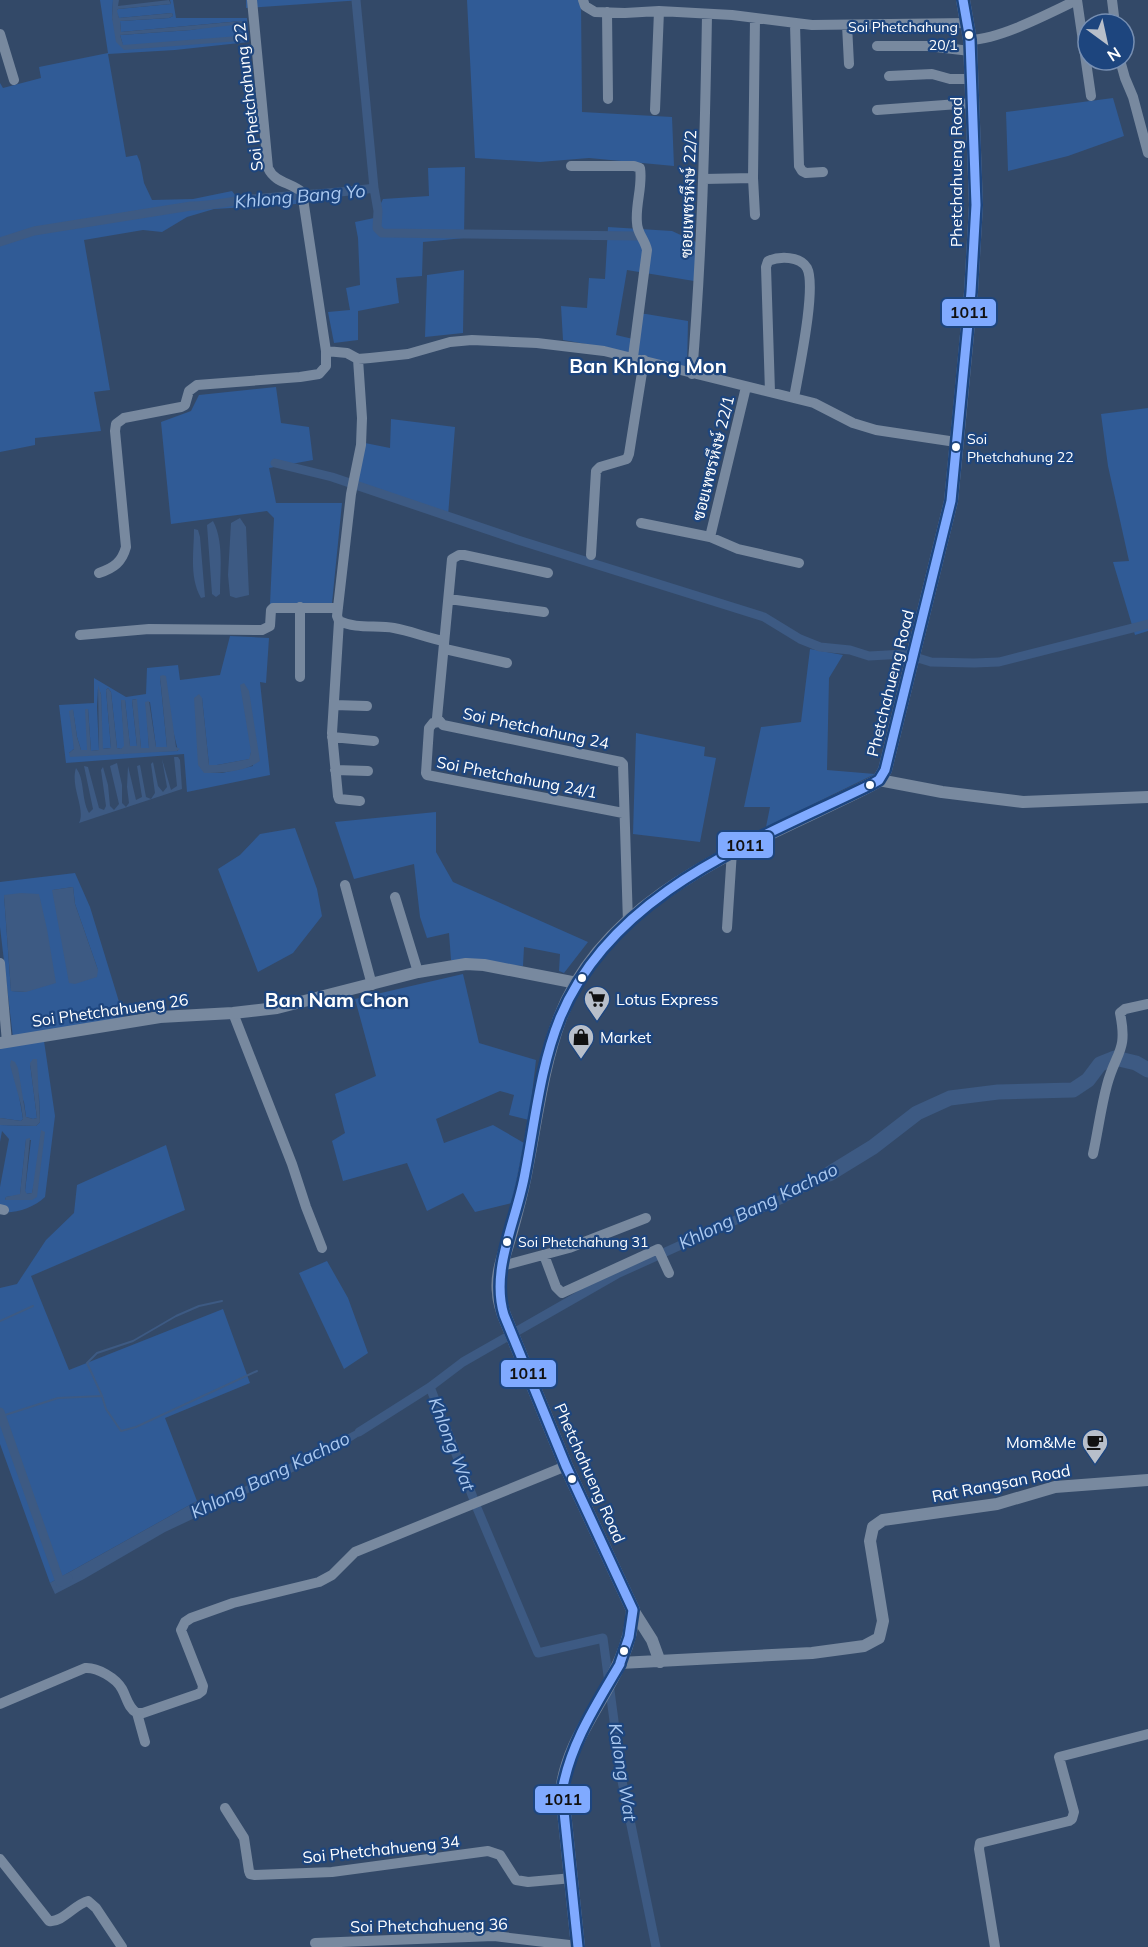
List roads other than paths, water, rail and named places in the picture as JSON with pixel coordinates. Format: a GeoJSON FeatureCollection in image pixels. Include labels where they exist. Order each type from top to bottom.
{"type":"FeatureCollection","features":[{"type":"Feature","properties":{"kind":"main road","name":"Phetchahueng Road"},"geometry":{"type":"LineString","coordinates":[[633,1610],[566,1466],[504,1315],[498,1291],[502,1266],[521,1197],[550,1050],[560,1018],[577,983],[601,950],[628,923],[663,894],[696,872],[732,851],[879,780],[885,770],[951,501],[971,292],[975,225],[972,79],[968,23],[963,0]]}},
{"type":"Feature","properties":{"kind":"main road"},"geometry":{"type":"LineString","coordinates":[[578,1947],[573,1878],[562,1792],[564,1776],[570,1756],[620,1664],[628,1644],[633,1610]]}},
{"type":"Feature","properties":{"kind":"street","name":"Soi Phetchahung 22"},"geometry":{"type":"LineString","coordinates":[[252,0],[268,168],[272,176],[280,182],[295,187],[303,197],[326,351]]}},
{"type":"Feature","properties":{"kind":"street"},"geometry":{"type":"LineString","coordinates":[[583,0],[588,9],[607,12],[659,11],[754,18],[795,24],[968,23]]}},
{"type":"Feature","properties":{"kind":"street"},"geometry":{"type":"LineString","coordinates":[[877,46],[970,46],[1077,0],[1091,96]]}},
{"type":"Feature","properties":{"kind":"street"},"geometry":{"type":"LineString","coordinates":[[656,110],[659,11]]}},
{"type":"Feature","properties":{"kind":"street"},"geometry":{"type":"LineString","coordinates":[[607,12],[608,99]]}},
{"type":"Feature","properties":{"kind":"street","name":"ซอยเพชรหึงษ์ 22/2"},"geometry":{"type":"LineString","coordinates":[[692,374],[700,274],[704,179],[707,15]]}},
{"type":"Feature","properties":{"kind":"street"},"geometry":{"type":"LineString","coordinates":[[754,18],[753,178],[755,215]]}},
{"type":"Feature","properties":{"kind":"street"},"geometry":{"type":"LineString","coordinates":[[795,24],[799,166],[806,173],[823,172]]}},
{"type":"Feature","properties":{"kind":"street"},"geometry":{"type":"LineString","coordinates":[[847,25],[849,64]]}},
{"type":"Feature","properties":{"kind":"street"},"geometry":{"type":"LineString","coordinates":[[0,34],[14,80]]}},
{"type":"Feature","properties":{"kind":"street"},"geometry":{"type":"LineString","coordinates":[[1123,72],[1133,97],[1148,153]]}},
{"type":"Feature","properties":{"kind":"street"},"geometry":{"type":"LineString","coordinates":[[889,76],[933,74],[950,79],[972,79]]}},
{"type":"Feature","properties":{"kind":"street"},"geometry":{"type":"LineString","coordinates":[[877,111],[972,103]]}},
{"type":"Feature","properties":{"kind":"street"},"geometry":{"type":"LineString","coordinates":[[571,166],[634,166],[640,168],[636,222],[647,250],[629,454],[627,459],[600,467],[596,471],[591,555]]}},
{"type":"Feature","properties":{"kind":"street"},"geometry":{"type":"LineString","coordinates":[[704,179],[753,178]]}},
{"type":"Feature","properties":{"kind":"street"},"geometry":{"type":"LineString","coordinates":[[770,392],[766,267],[768,261],[787,258],[803,264],[808,270],[809,285],[807,325],[794,398]]}},
{"type":"Feature","properties":{"kind":"street"},"geometry":{"type":"LineString","coordinates":[[99,573],[121,561],[126,547],[115,431],[118,421],[181,407],[185,405],[189,391],[197,385],[319,374],[326,366],[326,351],[347,353],[358,359],[408,354],[450,342],[472,340],[558,345],[638,359],[813,403],[865,427],[956,442]]}},
{"type":"Feature","properties":{"kind":"street"},"geometry":{"type":"LineString","coordinates":[[358,359],[362,417],[361,445],[351,494],[338,608],[332,737],[339,799],[360,801]]}},
{"type":"Feature","properties":{"kind":"street","name":"ซอยเพชรหึงษ์ 22/1"},"geometry":{"type":"LineString","coordinates":[[710,537],[746,387]]}},
{"type":"Feature","properties":{"kind":"street","name":"ซอยเพชรหึงษ์ 22/1"},"geometry":{"type":"LineString","coordinates":[[641,523],[710,537],[738,549],[799,563]]}},
{"type":"Feature","properties":{"kind":"street","name":"Soi Phetchahung 24"},"geometry":{"type":"LineString","coordinates":[[548,573],[459,555],[452,559],[437,718],[443,724],[618,760],[623,764],[628,923]]}},
{"type":"Feature","properties":{"kind":"street"},"geometry":{"type":"LineString","coordinates":[[449,599],[544,612]]}},
{"type":"Feature","properties":{"kind":"street"},"geometry":{"type":"LineString","coordinates":[[80,635],[149,629],[262,630],[270,626],[273,608],[338,608]]}},
{"type":"Feature","properties":{"kind":"street"},"geometry":{"type":"LineString","coordinates":[[300,608],[300,677]]}},
{"type":"Feature","properties":{"kind":"street"},"geometry":{"type":"LineString","coordinates":[[339,621],[349,626],[379,626],[398,629],[507,663]]}},
{"type":"Feature","properties":{"kind":"street"},"geometry":{"type":"LineString","coordinates":[[334,705],[367,706]]}},
{"type":"Feature","properties":{"kind":"street","name":"Soi Phetchahung 24/1"},"geometry":{"type":"LineString","coordinates":[[439,722],[433,723],[429,728],[426,773],[428,775],[623,813]]}},
{"type":"Feature","properties":{"kind":"street"},"geometry":{"type":"LineString","coordinates":[[332,737],[374,741]]}},
{"type":"Feature","properties":{"kind":"street"},"geometry":{"type":"LineString","coordinates":[[335,770],[368,771]]}},
{"type":"Feature","properties":{"kind":"street"},"geometry":{"type":"LineString","coordinates":[[879,780],[959,795],[1023,802],[1148,797]]}},
{"type":"Feature","properties":{"kind":"street"},"geometry":{"type":"LineString","coordinates":[[728,928],[732,851]]}},
{"type":"Feature","properties":{"kind":"street"},"geometry":{"type":"LineString","coordinates":[[345,885],[372,985]]}},
{"type":"Feature","properties":{"kind":"street"},"geometry":{"type":"LineString","coordinates":[[395,897],[418,972]]}},
{"type":"Feature","properties":{"kind":"street"},"geometry":{"type":"LineString","coordinates":[[0,963],[4,1042]]}},
{"type":"Feature","properties":{"kind":"street","name":"Soi Phetchahueng 26"},"geometry":{"type":"LineString","coordinates":[[4,1042],[160,1017],[277,1008],[418,972],[466,964],[484,965],[577,983]]}},
{"type":"Feature","properties":{"kind":"street"},"geometry":{"type":"LineString","coordinates":[[1093,1154],[1108,1082],[1124,1039],[1121,1010],[1148,1004]]}},
{"type":"Feature","properties":{"kind":"street"},"geometry":{"type":"LineString","coordinates":[[233,1013],[322,1248]]}},
{"type":"Feature","properties":{"kind":"street"},"geometry":{"type":"LineString","coordinates":[[502,1266],[544,1256],[646,1218]]}},
{"type":"Feature","properties":{"kind":"street"},"geometry":{"type":"LineString","coordinates":[[544,1256],[556,1287],[562,1293],[658,1249],[669,1272]]}},
{"type":"Feature","properties":{"kind":"street"},"geometry":{"type":"LineString","coordinates":[[137,1713],[165,1706],[202,1691],[203,1686],[182,1636],[183,1625],[191,1618],[233,1603],[319,1582],[332,1575],[355,1552],[566,1466]]}},
{"type":"Feature","properties":{"kind":"street","name":"Rat Rangsan Road"},"geometry":{"type":"LineString","coordinates":[[620,1664],[812,1653],[864,1646],[879,1638],[883,1621],[870,1540],[873,1527],[883,1520],[997,1504],[1055,1487],[1148,1480]]}},
{"type":"Feature","properties":{"kind":"street"},"geometry":{"type":"LineString","coordinates":[[633,1610],[652,1640],[660,1662]]}},
{"type":"Feature","properties":{"kind":"street"},"geometry":{"type":"LineString","coordinates":[[0,1704],[63,1676],[91,1668],[96,1669],[120,1685],[130,1707],[137,1713],[145,1742]]}},
{"type":"Feature","properties":{"kind":"street"},"geometry":{"type":"LineString","coordinates":[[995,1947],[979,1849],[980,1843],[1069,1821],[1074,1812],[1059,1757],[1148,1734]]}},
{"type":"Feature","properties":{"kind":"street","name":"Soi Phetchahueng 34"},"geometry":{"type":"LineString","coordinates":[[225,1808],[243,1838],[250,1874],[332,1872],[488,1851],[500,1855],[516,1880],[528,1882],[573,1878]]}},
{"type":"Feature","properties":{"kind":"street"},"geometry":{"type":"LineString","coordinates":[[0,1859],[49,1921],[56,1921],[77,1905],[88,1901],[96,1908],[122,1947]]}},
{"type":"Feature","properties":{"kind":"street","name":"Soi Phetchahueng 36"},"geometry":{"type":"LineString","coordinates":[[315,1943],[494,1936],[578,1947]]}},
{"type":"Feature","properties":{"kind":"water"},"geometry":{"type":"Polygon","coordinates":[[[113,0],[119,0],[118,6],[169,0],[171,4],[118,9],[119,18],[172,13],[173,16],[120,21],[121,32],[242,21],[242,24],[191,30],[120,35],[123,45],[239,36],[239,41],[124,50],[116,42],[112,18],[113,0]]]}},
{"type":"Feature","properties":{"kind":"water"},"geometry":{"type":"Polygon","coordinates":[[[240,518],[246,527],[249,595],[236,598],[230,596],[228,575],[231,523],[240,518]]]}},
{"type":"Feature","properties":{"kind":"water"},"geometry":{"type":"Polygon","coordinates":[[[213,521],[219,538],[221,556],[220,594],[216,597],[212,594],[207,525],[213,521]]]}},
{"type":"Feature","properties":{"kind":"water"},"geometry":{"type":"Polygon","coordinates":[[[194,529],[198,530],[200,537],[205,597],[201,598],[194,573],[194,529]]]}},
{"type":"Feature","properties":{"kind":"water"},"geometry":{"type":"Polygon","coordinates":[[[160,676],[166,676],[176,747],[180,749],[70,757],[69,753],[74,749],[69,711],[73,709],[81,750],[87,750],[85,709],[88,709],[91,751],[99,750],[98,685],[101,694],[103,749],[111,748],[106,690],[108,688],[111,692],[117,748],[121,749],[124,746],[121,700],[125,700],[130,746],[137,746],[132,700],[137,699],[141,748],[149,748],[145,702],[149,701],[156,747],[167,747],[160,676]]]}},
{"type":"Feature","properties":{"kind":"water"},"geometry":{"type":"Polygon","coordinates":[[[244,683],[249,691],[260,761],[240,770],[204,773],[198,765],[194,698],[199,694],[202,698],[209,765],[249,759],[251,752],[240,685],[244,683]]]}},
{"type":"Feature","properties":{"kind":"water"},"geometry":{"type":"Polygon","coordinates":[[[174,757],[180,760],[182,789],[79,823],[81,811],[75,783],[76,768],[81,778],[89,813],[93,809],[84,766],[88,767],[99,808],[104,810],[106,806],[101,770],[103,767],[110,806],[114,810],[119,804],[110,766],[117,763],[122,785],[122,803],[126,807],[129,803],[128,766],[136,800],[142,797],[137,766],[140,765],[146,797],[151,799],[155,793],[151,764],[153,762],[158,786],[163,792],[167,787],[162,759],[171,790],[177,786],[174,757]]]}},
{"type":"Feature","properties":{"kind":"water"},"geometry":{"type":"Polygon","coordinates":[[[73,887],[75,904],[98,970],[97,977],[75,984],[69,983],[52,890],[73,887]]]}},
{"type":"Feature","properties":{"kind":"water"},"geometry":{"type":"Polygon","coordinates":[[[39,894],[56,983],[26,992],[11,991],[4,895],[39,894]]]}},
{"type":"Feature","properties":{"kind":"water"},"geometry":{"type":"Polygon","coordinates":[[[33,1059],[37,1059],[40,1122],[36,1126],[0,1125],[0,1118],[21,1121],[23,1119],[10,1065],[11,1060],[18,1068],[26,1117],[37,1118],[30,1063],[33,1059]]]}},
{"type":"Feature","properties":{"kind":"water"},"geometry":{"type":"Polygon","coordinates":[[[41,1130],[45,1132],[37,1197],[32,1200],[5,1200],[6,1197],[20,1194],[26,1139],[30,1138],[25,1191],[27,1194],[32,1193],[41,1130]]]}},
{"type":"Feature","properties":{"kind":"water"},"geometry":{"type":"Polygon","coordinates":[[[368,1424],[370,1429],[333,1453],[165,1532],[55,1594],[50,1583],[197,1501],[203,1508],[368,1424]]]}},
{"type":"Feature","properties":{"kind":"waterway","name":"Khlong Bang Yo"},"geometry":{"type":"LineString","coordinates":[[356,0],[378,211],[377,228],[382,233],[639,236]]}},
{"type":"Feature","properties":{"kind":"waterway","name":"Khlong Bang Yo"},"geometry":{"type":"LineString","coordinates":[[0,242],[34,231],[191,206],[374,188]]}},
{"type":"Feature","properties":{"kind":"waterway"},"geometry":{"type":"LineString","coordinates":[[275,463],[332,477],[518,540],[764,617],[800,639],[820,647],[850,650],[869,656],[905,654],[931,662],[999,662],[1148,624]]}},
{"type":"Feature","properties":{"kind":"waterway","name":"Khlong Bang Kachao"},"geometry":{"type":"LineString","coordinates":[[829,1174],[873,1147],[917,1113],[950,1098],[998,1092],[1073,1090],[1088,1080],[1100,1064],[1115,1058],[1136,1063],[1148,1070]]}},
{"type":"Feature","properties":{"kind":"waterway","name":"Khlong Bang Kachao"},"geometry":{"type":"LineString","coordinates":[[359,1432],[430,1387],[463,1362],[617,1274],[780,1200],[829,1174]]}},
{"type":"Feature","properties":{"kind":"waterway"},"geometry":{"type":"LineString","coordinates":[[102,1396],[87,1363],[97,1353],[133,1341],[176,1316],[199,1306],[222,1301]]}},
{"type":"Feature","properties":{"kind":"waterway"},"geometry":{"type":"LineString","coordinates":[[0,1321],[33,1306]]}},
{"type":"Feature","properties":{"kind":"waterway"},"geometry":{"type":"LineString","coordinates":[[2,1416],[58,1398],[102,1396],[106,1409],[121,1431],[136,1427],[257,1371]]}},
{"type":"Feature","properties":{"kind":"waterway","name":"Khlong Wat"},"geometry":{"type":"LineString","coordinates":[[430,1387],[474,1500]]}},
{"type":"Feature","properties":{"kind":"waterway"},"geometry":{"type":"LineString","coordinates":[[0,1412],[60,1582],[68,1578]]}},
{"type":"Feature","properties":{"kind":"waterway","name":"Kalong Wat"},"geometry":{"type":"LineString","coordinates":[[477,1508],[538,1653],[603,1638],[622,1781],[656,1947]]}},
{"type":"Feature","properties":{"kind":"place","name":"Soi Phetchahung 20/1"},"geometry":{"type":"Point","coordinates":[969,35]}},
{"type":"Feature","properties":{"kind":"place","name":"Soi Phetchahung 22"},"geometry":{"type":"Point","coordinates":[956,447]}},
{"type":"Feature","properties":{"kind":"place","name":"Lotus Express"},"geometry":{"type":"Point","coordinates":[597,1022]}},
{"type":"Feature","properties":{"kind":"place","name":"Market"},"geometry":{"type":"Point","coordinates":[581,1060]}},
{"type":"Feature","properties":{"kind":"place","name":"Soi Phetchahung 31"},"geometry":{"type":"Point","coordinates":[507,1242]}},
{"type":"Feature","properties":{"kind":"place","name":"Mom&Me"},"geometry":{"type":"Point","coordinates":[1095,1465]}},
{"type":"Feature","properties":{"kind":"district","name":"Ban Khlong Mon"},"geometry":{"type":"Point","coordinates":[648,365]}},
{"type":"Feature","properties":{"kind":"district","name":"Ban Nam Chon"},"geometry":{"type":"Point","coordinates":[337,999]}}]}
